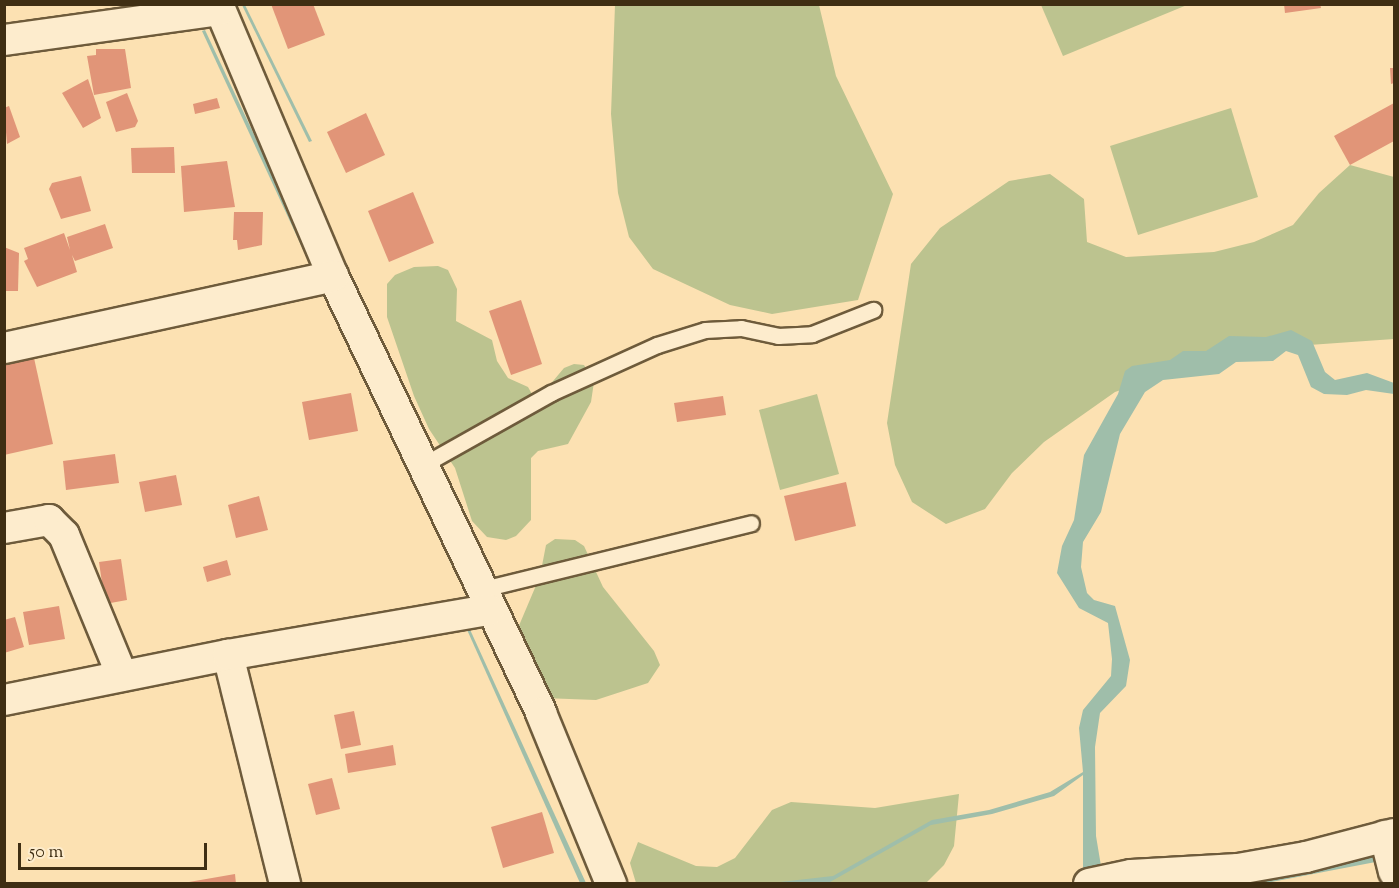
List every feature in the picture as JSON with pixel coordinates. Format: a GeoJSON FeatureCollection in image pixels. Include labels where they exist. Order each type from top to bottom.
{"type":"FeatureCollection","features":[{"type":"Feature","properties":{"kind":"street"},"geometry":{"type":"LineString","coordinates":[[4,40],[219,7],[333,276],[484,600],[541,713],[611,884]]}},
{"type":"Feature","properties":{"kind":"street"},"geometry":{"type":"LineString","coordinates":[[4,348],[333,276]]}},
{"type":"Feature","properties":{"kind":"street"},"geometry":{"type":"LineString","coordinates":[[4,528],[50,520],[64,535],[122,676]]}},
{"type":"Feature","properties":{"kind":"street"},"geometry":{"type":"LineString","coordinates":[[4,700],[484,600]]}},
{"type":"Feature","properties":{"kind":"street"},"geometry":{"type":"LineString","coordinates":[[228,655],[285,884]]}},
{"type":"Feature","properties":{"kind":"street"},"geometry":{"type":"LineString","coordinates":[[1089,884],[1131,875],[1238,869],[1306,857],[1390,835],[1395,872]]}},
{"type":"Feature","properties":{"kind":"lane"},"geometry":{"type":"LineString","coordinates":[[421,465],[551,393],[657,345],[705,330],[741,328],[778,336],[812,334],[873,310]]}},
{"type":"Feature","properties":{"kind":"lane"},"geometry":{"type":"LineString","coordinates":[[484,600],[751,523]]}},
{"type":"Feature","properties":{"kind":"green space"},"geometry":{"type":"Polygon","coordinates":[[[615,5],[819,5],[836,76],[893,194],[858,300],[772,314],[730,305],[653,269],[629,237],[618,193],[611,114],[615,5]]]}},
{"type":"Feature","properties":{"kind":"green space"},"geometry":{"type":"Polygon","coordinates":[[[1041,5],[1187,5],[1063,56],[1041,5]]]}},
{"type":"Feature","properties":{"kind":"green space"},"geometry":{"type":"Polygon","coordinates":[[[1231,108],[1258,197],[1138,235],[1110,146],[1231,108]]]}},
{"type":"Feature","properties":{"kind":"green space"},"geometry":{"type":"Polygon","coordinates":[[[1350,165],[1394,177],[1394,339],[1238,350],[1115,392],[1044,442],[1012,473],[985,509],[946,524],[912,502],[895,465],[887,423],[911,264],[940,228],[1009,181],[1050,174],[1084,199],[1087,242],[1126,257],[1214,252],[1254,242],[1293,225],[1319,193],[1350,165]]]}},
{"type":"Feature","properties":{"kind":"green space"},"geometry":{"type":"Polygon","coordinates":[[[438,266],[448,270],[457,289],[456,321],[492,340],[497,361],[508,378],[528,387],[533,396],[543,393],[564,368],[574,364],[584,365],[594,382],[591,402],[568,444],[538,451],[531,458],[531,520],[516,536],[506,540],[487,537],[472,521],[455,468],[429,429],[414,396],[387,317],[387,284],[395,275],[414,267],[438,266]]]}},
{"type":"Feature","properties":{"kind":"green space"},"geometry":{"type":"Polygon","coordinates":[[[817,394],[839,474],[780,490],[759,410],[817,394]]]}},
{"type":"Feature","properties":{"kind":"green space"},"geometry":{"type":"Polygon","coordinates":[[[555,539],[575,540],[584,546],[603,587],[654,651],[660,665],[648,683],[596,700],[543,698],[515,635],[540,576],[546,545],[555,539]]]}},
{"type":"Feature","properties":{"kind":"green space"},"geometry":{"type":"Polygon","coordinates":[[[959,794],[954,846],[944,865],[926,883],[636,883],[630,863],[638,842],[696,866],[717,867],[735,858],[772,810],[791,802],[875,808],[959,794]]]}},
{"type":"Feature","properties":{"kind":"shaded area"},"geometry":{"type":"Polygon","coordinates":[[[242,5],[245,5],[312,141],[309,142],[242,5]]]}},
{"type":"Feature","properties":{"kind":"shaded area"},"geometry":{"type":"Polygon","coordinates":[[[205,30],[310,254],[306,256],[202,31],[205,30]]]}},
{"type":"Feature","properties":{"kind":"shaded area"},"geometry":{"type":"Polygon","coordinates":[[[324,294],[329,294],[460,577],[458,579],[324,294]]]}},
{"type":"Feature","properties":{"kind":"shaded area"},"geometry":{"type":"Polygon","coordinates":[[[1291,330],[1312,341],[1325,372],[1335,380],[1367,373],[1394,383],[1394,394],[1366,390],[1347,395],[1324,394],[1311,387],[1298,355],[1286,351],[1273,361],[1236,362],[1219,374],[1163,380],[1145,392],[1120,434],[1101,512],[1083,542],[1081,567],[1087,593],[1094,600],[1115,606],[1130,660],[1126,686],[1100,713],[1095,747],[1096,836],[1101,866],[1083,870],[1083,775],[1054,796],[992,814],[931,825],[830,882],[771,883],[833,876],[932,820],[989,810],[1050,792],[1083,772],[1079,728],[1083,710],[1111,676],[1112,659],[1108,623],[1079,608],[1057,573],[1062,546],[1074,520],[1084,455],[1118,394],[1125,371],[1132,366],[1170,360],[1183,351],[1206,351],[1229,336],[1266,337],[1291,330]]]}},
{"type":"Feature","properties":{"kind":"shaded area"},"geometry":{"type":"Polygon","coordinates":[[[464,623],[467,623],[586,883],[580,883],[464,623]]]}},
{"type":"Feature","properties":{"kind":"shaded area"},"geometry":{"type":"Polygon","coordinates":[[[1383,852],[1386,860],[1266,883],[1235,884],[1383,852]]]}},
{"type":"Feature","properties":{"kind":"building"},"geometry":{"type":"Polygon","coordinates":[[[271,4],[313,4],[325,35],[288,49],[271,4]]]}},
{"type":"Feature","properties":{"kind":"building"},"geometry":{"type":"Polygon","coordinates":[[[1284,4],[1320,4],[1321,8],[1285,13],[1284,4]]]}},
{"type":"Feature","properties":{"kind":"building"},"geometry":{"type":"Polygon","coordinates":[[[96,49],[125,49],[131,88],[94,95],[87,56],[96,55],[96,49]]]}},
{"type":"Feature","properties":{"kind":"building"},"geometry":{"type":"Polygon","coordinates":[[[1390,68],[1394,68],[1394,83],[1391,84],[1390,68]]]}},
{"type":"Feature","properties":{"kind":"building"},"geometry":{"type":"Polygon","coordinates":[[[88,79],[101,118],[83,128],[62,93],[88,79]]]}},
{"type":"Feature","properties":{"kind":"building"},"geometry":{"type":"Polygon","coordinates":[[[127,93],[138,121],[135,127],[116,132],[106,102],[127,93]]]}},
{"type":"Feature","properties":{"kind":"building"},"geometry":{"type":"Polygon","coordinates":[[[217,98],[220,108],[195,114],[193,104],[217,98]]]}},
{"type":"Feature","properties":{"kind":"building"},"geometry":{"type":"Polygon","coordinates":[[[1394,103],[1394,141],[1350,165],[1334,136],[1394,103]]]}},
{"type":"Feature","properties":{"kind":"building"},"geometry":{"type":"Polygon","coordinates":[[[9,106],[20,137],[7,144],[4,108],[9,106]]]}},
{"type":"Feature","properties":{"kind":"building"},"geometry":{"type":"Polygon","coordinates":[[[366,113],[385,155],[346,173],[327,132],[366,113]]]}},
{"type":"Feature","properties":{"kind":"building"},"geometry":{"type":"Polygon","coordinates":[[[174,147],[175,173],[132,173],[131,148],[174,147]]]}},
{"type":"Feature","properties":{"kind":"building"},"geometry":{"type":"Polygon","coordinates":[[[227,161],[235,207],[184,212],[181,166],[227,161]]]}},
{"type":"Feature","properties":{"kind":"building"},"geometry":{"type":"Polygon","coordinates":[[[81,176],[91,211],[61,219],[49,189],[52,183],[81,176]]]}},
{"type":"Feature","properties":{"kind":"building"},"geometry":{"type":"Polygon","coordinates":[[[413,192],[434,243],[389,262],[368,211],[413,192]]]}},
{"type":"Feature","properties":{"kind":"building"},"geometry":{"type":"Polygon","coordinates":[[[234,212],[263,212],[262,245],[238,250],[237,240],[233,240],[234,212]]]}},
{"type":"Feature","properties":{"kind":"building"},"geometry":{"type":"Polygon","coordinates":[[[105,224],[113,248],[75,261],[72,255],[77,272],[37,287],[24,261],[28,259],[24,248],[64,233],[70,250],[67,237],[105,224]]]}},
{"type":"Feature","properties":{"kind":"building"},"geometry":{"type":"Polygon","coordinates":[[[4,247],[19,253],[18,291],[4,291],[4,247]]]}},
{"type":"Feature","properties":{"kind":"building"},"geometry":{"type":"Polygon","coordinates":[[[521,300],[542,364],[511,375],[489,311],[521,300]]]}},
{"type":"Feature","properties":{"kind":"building"},"geometry":{"type":"Polygon","coordinates":[[[34,358],[53,444],[4,455],[4,365],[34,358]]]}},
{"type":"Feature","properties":{"kind":"building"},"geometry":{"type":"Polygon","coordinates":[[[351,393],[358,431],[309,440],[302,402],[351,393]]]}},
{"type":"Feature","properties":{"kind":"building"},"geometry":{"type":"Polygon","coordinates":[[[723,396],[726,415],[677,422],[674,403],[723,396]]]}},
{"type":"Feature","properties":{"kind":"building"},"geometry":{"type":"Polygon","coordinates":[[[115,454],[119,483],[66,490],[63,461],[115,454]]]}},
{"type":"Feature","properties":{"kind":"building"},"geometry":{"type":"Polygon","coordinates":[[[176,475],[182,505],[145,512],[139,482],[176,475]]]}},
{"type":"Feature","properties":{"kind":"building"},"geometry":{"type":"Polygon","coordinates":[[[846,482],[856,526],[795,541],[784,496],[846,482]]]}},
{"type":"Feature","properties":{"kind":"building"},"geometry":{"type":"Polygon","coordinates":[[[259,496],[268,530],[236,538],[228,505],[259,496]]]}},
{"type":"Feature","properties":{"kind":"building"},"geometry":{"type":"Polygon","coordinates":[[[121,559],[127,600],[105,604],[99,562],[121,559]]]}},
{"type":"Feature","properties":{"kind":"building"},"geometry":{"type":"Polygon","coordinates":[[[227,560],[231,575],[207,582],[203,567],[227,560]]]}},
{"type":"Feature","properties":{"kind":"building"},"geometry":{"type":"Polygon","coordinates":[[[59,606],[65,639],[29,645],[23,612],[59,606]]]}},
{"type":"Feature","properties":{"kind":"building"},"geometry":{"type":"Polygon","coordinates":[[[15,617],[24,647],[4,653],[4,620],[15,617]]]}},
{"type":"Feature","properties":{"kind":"building"},"geometry":{"type":"Polygon","coordinates":[[[354,711],[361,745],[341,749],[334,715],[354,711]]]}},
{"type":"Feature","properties":{"kind":"building"},"geometry":{"type":"Polygon","coordinates":[[[393,745],[396,765],[348,773],[345,754],[393,745]]]}},
{"type":"Feature","properties":{"kind":"building"},"geometry":{"type":"Polygon","coordinates":[[[332,778],[340,809],[316,815],[308,784],[332,778]]]}},
{"type":"Feature","properties":{"kind":"building"},"geometry":{"type":"Polygon","coordinates":[[[542,812],[554,853],[503,868],[491,827],[542,812]]]}},
{"type":"Feature","properties":{"kind":"building"},"geometry":{"type":"Polygon","coordinates":[[[235,874],[236,884],[189,884],[189,882],[235,874]]]}}]}
